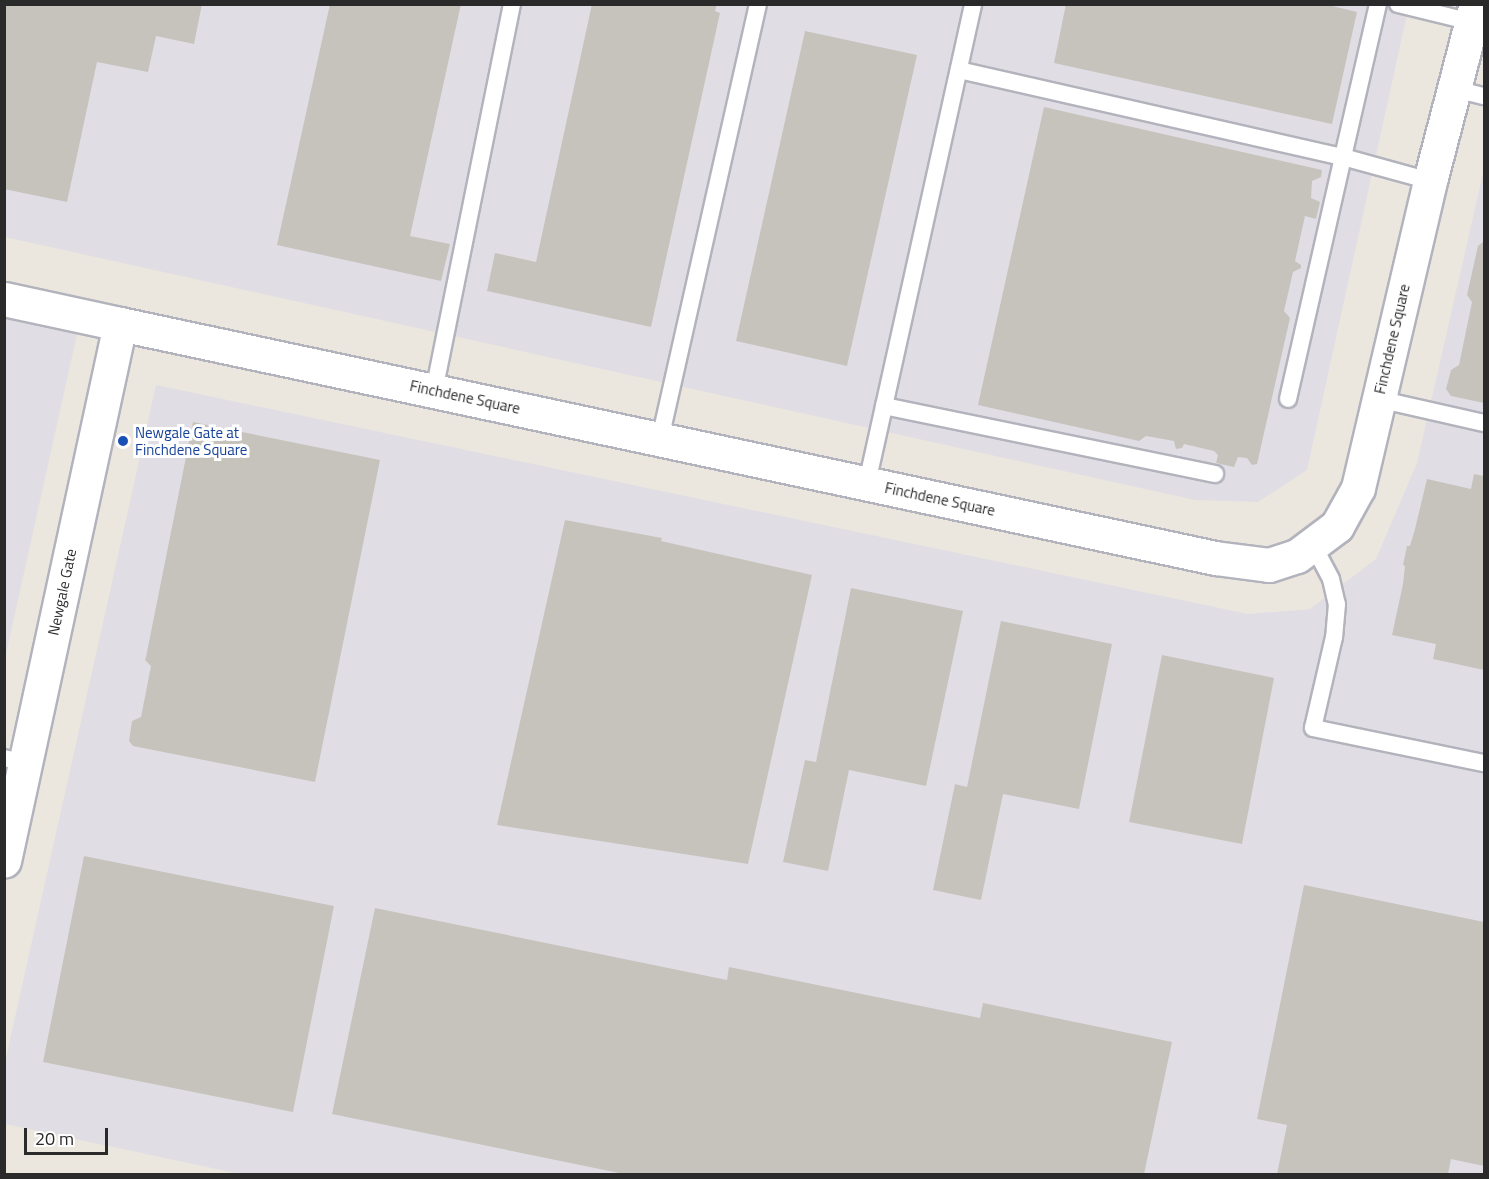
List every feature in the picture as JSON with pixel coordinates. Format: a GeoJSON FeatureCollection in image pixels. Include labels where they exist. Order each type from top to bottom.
{"type":"FeatureCollection","features":[{"type":"Feature","properties":{"kind":"street","name":"Finchdene Square"},"geometry":{"type":"LineString","coordinates":[[4,299],[1215,558],[1269,565],[1297,556],[1337,526],[1358,488],[1430,181],[1470,93],[1474,13]]}},
{"type":"Feature","properties":{"kind":"street","name":"Newgale Gate"},"geometry":{"type":"LineString","coordinates":[[4,861],[15,761],[120,324]]}},
{"type":"Feature","properties":{"kind":"lane"},"geometry":{"type":"LineString","coordinates":[[434,391],[512,4]]}},
{"type":"Feature","properties":{"kind":"lane"},"geometry":{"type":"LineString","coordinates":[[660,439],[758,4]]}},
{"type":"Feature","properties":{"kind":"lane"},"geometry":{"type":"LineString","coordinates":[[867,483],[973,4]]}},
{"type":"Feature","properties":{"kind":"lane"},"geometry":{"type":"LineString","coordinates":[[1288,399],[1378,4]]}},
{"type":"Feature","properties":{"kind":"lane"},"geometry":{"type":"LineString","coordinates":[[1398,4],[1474,13]]}},
{"type":"Feature","properties":{"kind":"lane"},"geometry":{"type":"LineString","coordinates":[[959,70],[1342,157],[1430,181]]}},
{"type":"Feature","properties":{"kind":"lane"},"geometry":{"type":"LineString","coordinates":[[1378,399],[1485,423]]}},
{"type":"Feature","properties":{"kind":"lane"},"geometry":{"type":"LineString","coordinates":[[884,406],[1215,474]]}},
{"type":"Feature","properties":{"kind":"lane"},"geometry":{"type":"LineString","coordinates":[[1313,545],[1331,579],[1337,604],[1334,637],[1313,728],[1485,763]]}},
{"type":"Feature","properties":{"kind":"shaded area"},"geometry":{"type":"Polygon","coordinates":[[[5,5],[1409,5],[1307,470],[1258,502],[1195,500],[5,237],[5,5]]]}},
{"type":"Feature","properties":{"kind":"shaded area"},"geometry":{"type":"Polygon","coordinates":[[[1484,169],[1484,1174],[240,1174],[5,1124],[5,1062],[156,385],[1248,614],[1310,609],[1376,559],[1417,463],[1484,169]]]}},
{"type":"Feature","properties":{"kind":"shaded area"},"geometry":{"type":"Polygon","coordinates":[[[4,318],[77,334],[5,658],[4,318]]]}},
{"type":"Feature","properties":{"kind":"building"},"geometry":{"type":"Polygon","coordinates":[[[4,4],[202,4],[194,44],[156,36],[148,72],[97,62],[67,202],[4,189],[4,4]]]}},
{"type":"Feature","properties":{"kind":"building"},"geometry":{"type":"Polygon","coordinates":[[[330,4],[461,4],[410,236],[450,244],[441,281],[277,245],[330,4]]]}},
{"type":"Feature","properties":{"kind":"building"},"geometry":{"type":"Polygon","coordinates":[[[592,4],[717,4],[715,11],[720,13],[651,327],[487,291],[495,253],[536,262],[592,4]]]}},
{"type":"Feature","properties":{"kind":"building"},"geometry":{"type":"Polygon","coordinates":[[[1066,4],[1324,4],[1357,12],[1332,124],[1054,63],[1066,4]]]}},
{"type":"Feature","properties":{"kind":"building"},"geometry":{"type":"Polygon","coordinates":[[[805,31],[917,55],[847,366],[736,341],[805,31]]]}},
{"type":"Feature","properties":{"kind":"building"},"geometry":{"type":"Polygon","coordinates":[[[1044,107],[1322,170],[1321,177],[1312,181],[1311,198],[1320,202],[1316,219],[1305,216],[1295,261],[1301,265],[1301,268],[1293,272],[1284,311],[1290,318],[1257,464],[1252,465],[1247,458],[1238,457],[1234,467],[1216,463],[1218,455],[1214,451],[1184,444],[1182,448],[1176,449],[1174,441],[1146,436],[1139,441],[978,405],[1044,107]]]}},
{"type":"Feature","properties":{"kind":"building"},"geometry":{"type":"Polygon","coordinates":[[[1484,241],[1484,403],[1451,396],[1446,389],[1451,370],[1459,365],[1472,302],[1467,295],[1478,246],[1484,241]]]}},
{"type":"Feature","properties":{"kind":"building"},"geometry":{"type":"Polygon","coordinates":[[[193,422],[380,460],[315,782],[133,746],[129,741],[132,721],[141,717],[151,666],[145,660],[193,422]]]}},
{"type":"Feature","properties":{"kind":"building"},"geometry":{"type":"Polygon","coordinates":[[[1474,474],[1484,476],[1484,670],[1433,659],[1436,644],[1392,635],[1403,584],[1405,566],[1403,565],[1407,546],[1410,546],[1427,479],[1471,489],[1474,474]]]}},
{"type":"Feature","properties":{"kind":"building"},"geometry":{"type":"Polygon","coordinates":[[[565,520],[662,538],[661,541],[812,575],[748,864],[497,825],[565,520]]]}},
{"type":"Feature","properties":{"kind":"building"},"geometry":{"type":"Polygon","coordinates":[[[851,588],[963,611],[926,786],[849,770],[828,871],[783,862],[805,760],[816,762],[851,588]]]}},
{"type":"Feature","properties":{"kind":"building"},"geometry":{"type":"Polygon","coordinates":[[[1001,621],[1112,644],[1079,809],[1003,794],[981,900],[933,890],[955,784],[967,787],[1001,621]]]}},
{"type":"Feature","properties":{"kind":"building"},"geometry":{"type":"Polygon","coordinates":[[[1162,655],[1274,678],[1242,844],[1129,822],[1162,655]]]}},
{"type":"Feature","properties":{"kind":"building"},"geometry":{"type":"Polygon","coordinates":[[[84,856],[334,906],[293,1112],[43,1062],[84,856]]]}},
{"type":"Feature","properties":{"kind":"building"},"geometry":{"type":"Polygon","coordinates":[[[1304,885],[1484,922],[1484,1166],[1451,1159],[1448,1174],[1277,1174],[1287,1125],[1257,1119],[1304,885]]]}},
{"type":"Feature","properties":{"kind":"building"},"geometry":{"type":"Polygon","coordinates":[[[375,908],[727,980],[729,967],[980,1018],[983,1003],[1172,1042],[1144,1174],[624,1174],[332,1114],[375,908]]]}},
{"type":"Feature","properties":{"kind":"place","name":"Newgale Gate at Finchdene Square"},"geometry":{"type":"Point","coordinates":[123,441]}}]}
